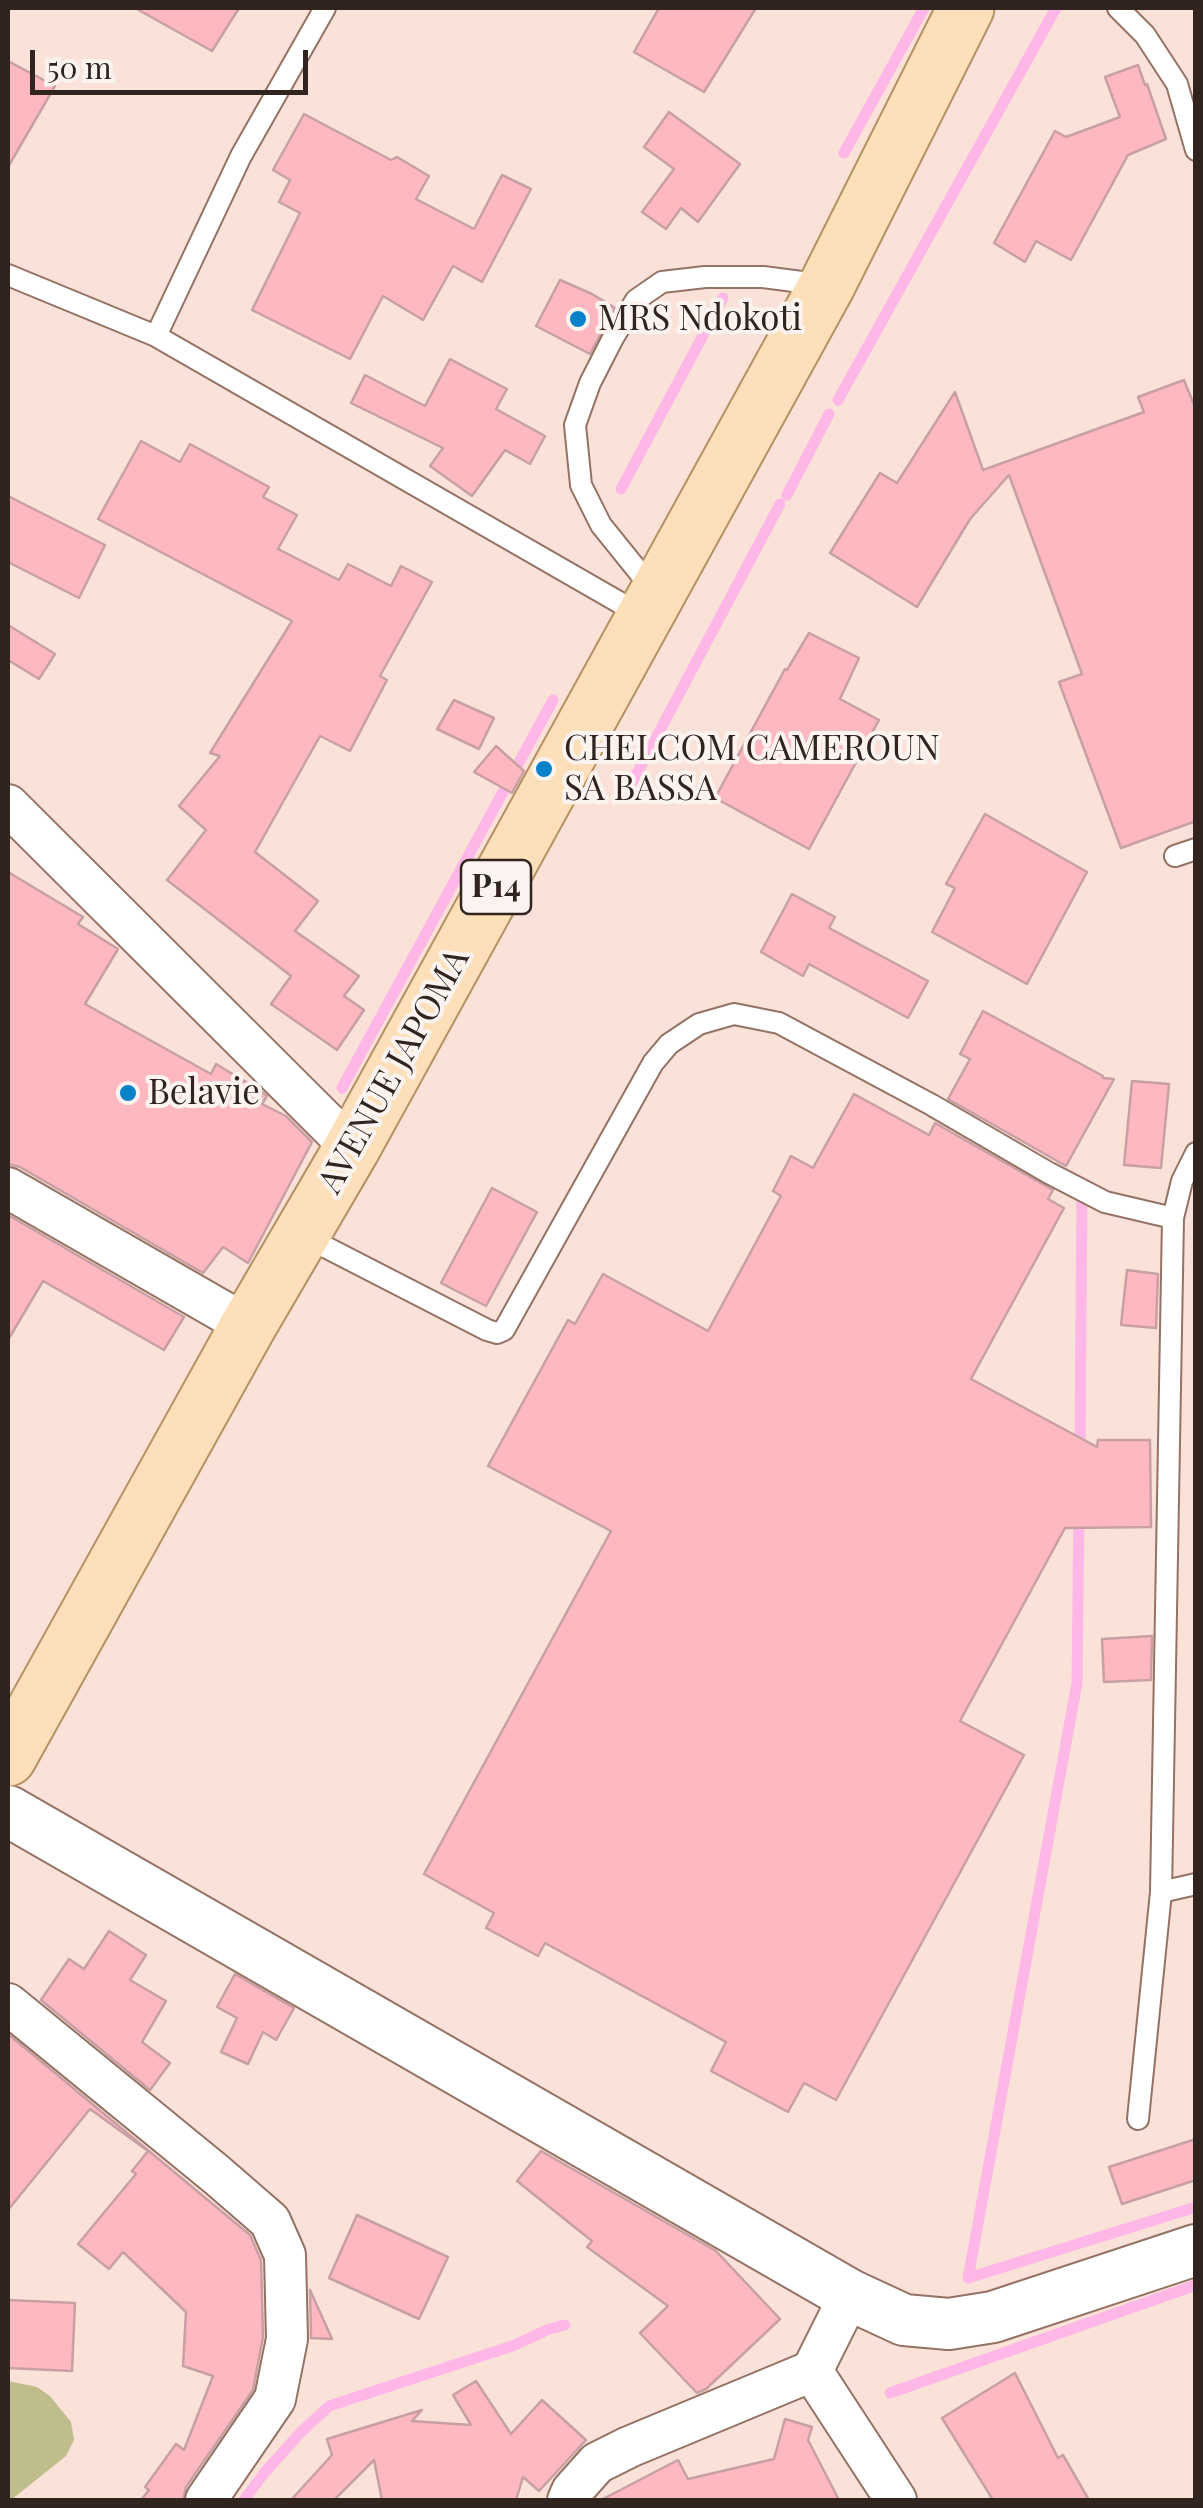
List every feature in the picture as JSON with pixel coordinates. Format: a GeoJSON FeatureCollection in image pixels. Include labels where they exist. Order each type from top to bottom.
{"type":"FeatureCollection","features":[{"type":"Feature","properties":{"kind":"main road","name":"AVENUE JAPOMA"},"geometry":{"type":"LineString","coordinates":[[8,1758],[248,1326],[352,1148],[827,285],[966,8]]}},
{"type":"Feature","properties":{"kind":"street"},"geometry":{"type":"LineString","coordinates":[[8,805],[352,1148]]}},
{"type":"Feature","properties":{"kind":"street"},"geometry":{"type":"LineString","coordinates":[[8,1188],[248,1326]]}},
{"type":"Feature","properties":{"kind":"street"},"geometry":{"type":"LineString","coordinates":[[10,1819],[850,2295],[904,2320],[949,2324],[993,2317],[1196,2250]]}},
{"type":"Feature","properties":{"kind":"street"},"geometry":{"type":"LineString","coordinates":[[8,2004],[270,2221],[285,2255],[286,2339],[274,2400],[206,2500]]}},
{"type":"Feature","properties":{"kind":"street"},"geometry":{"type":"LineString","coordinates":[[568,2500],[597,2463],[812,2371],[850,2295]]}},
{"type":"Feature","properties":{"kind":"street"},"geometry":{"type":"LineString","coordinates":[[812,2371],[896,2500]]}},
{"type":"Feature","properties":{"kind":"lane"},"geometry":{"type":"LineString","coordinates":[[156,336],[241,156],[325,8]]}},
{"type":"Feature","properties":{"kind":"lane"},"geometry":{"type":"LineString","coordinates":[[1118,8],[1145,35],[1177,84],[1196,150]]}},
{"type":"Feature","properties":{"kind":"lane"},"geometry":{"type":"LineString","coordinates":[[8,275],[156,336],[650,606]]}},
{"type":"Feature","properties":{"kind":"lane"},"geometry":{"type":"LineString","coordinates":[[650,606],[580,485],[575,425],[613,338],[636,300],[662,282],[763,277],[827,285]]}},
{"type":"Feature","properties":{"kind":"lane"},"geometry":{"type":"LineString","coordinates":[[1175,856],[1196,848]]}},
{"type":"Feature","properties":{"kind":"lane"},"geometry":{"type":"LineString","coordinates":[[303,1234],[487,1330],[504,1330],[653,1063],[670,1044],[699,1024],[734,1014],[779,1023],[1105,1202],[1173,1218]]}},
{"type":"Feature","properties":{"kind":"lane"},"geometry":{"type":"LineString","coordinates":[[1138,2118],[1162,1892],[1173,1218],[1182,1181],[1196,1153]]}},
{"type":"Feature","properties":{"kind":"lane"},"geometry":{"type":"LineString","coordinates":[[1162,1892],[1196,1884]]}},
{"type":"Feature","properties":{"kind":"shaded area"},"geometry":{"type":"Polygon","coordinates":[[[8,2381],[37,2387],[50,2396],[71,2422],[74,2440],[66,2456],[11,2500],[8,2500],[8,2381]]]}},
{"type":"Feature","properties":{"kind":"building"},"geometry":{"type":"Polygon","coordinates":[[[135,8],[239,8],[212,51],[135,8]]]}},
{"type":"Feature","properties":{"kind":"building"},"geometry":{"type":"Polygon","coordinates":[[[659,8],[756,8],[704,92],[634,52],[659,8]]]}},
{"type":"Feature","properties":{"kind":"building"},"geometry":{"type":"Polygon","coordinates":[[[8,61],[55,86],[8,167],[8,61]]]}},
{"type":"Feature","properties":{"kind":"building"},"geometry":{"type":"Polygon","coordinates":[[[1138,65],[1166,139],[1128,155],[1071,260],[1036,241],[1025,262],[994,243],[1055,131],[1066,137],[1120,117],[1105,77],[1138,65]]]}},
{"type":"Feature","properties":{"kind":"building"},"geometry":{"type":"Polygon","coordinates":[[[669,112],[740,164],[698,222],[681,208],[666,229],[642,212],[674,169],[644,147],[669,112]]]}},
{"type":"Feature","properties":{"kind":"building"},"geometry":{"type":"Polygon","coordinates":[[[304,114],[429,176],[416,199],[474,229],[502,175],[531,189],[482,282],[453,266],[423,320],[383,296],[350,359],[252,310],[300,213],[279,202],[290,180],[273,170],[304,114]]]}},
{"type":"Feature","properties":{"kind":"building","name":"MRS Ndokoti"},"geometry":{"type":"Polygon","coordinates":[[[560,280],[615,308],[590,354],[536,326],[560,280]]]}},
{"type":"Feature","properties":{"kind":"building"},"geometry":{"type":"Polygon","coordinates":[[[450,359],[507,389],[496,409],[545,436],[530,464],[505,450],[472,496],[430,466],[443,448],[351,403],[365,375],[425,406],[450,359]]]}},
{"type":"Feature","properties":{"kind":"building"},"geometry":{"type":"Polygon","coordinates":[[[1184,380],[1196,410],[1196,821],[1121,848],[1059,682],[1082,674],[1009,475],[970,519],[917,607],[830,553],[880,473],[897,483],[955,392],[983,470],[1144,412],[1138,397],[1184,380]]]}},
{"type":"Feature","properties":{"kind":"building"},"geometry":{"type":"Polygon","coordinates":[[[141,441],[180,462],[190,444],[269,487],[263,497],[297,515],[278,549],[339,580],[348,564],[391,586],[401,566],[432,582],[380,676],[387,680],[350,751],[320,736],[255,852],[318,901],[295,931],[359,976],[344,996],[364,1010],[337,1050],[271,1004],[291,976],[167,880],[206,830],[179,806],[220,756],[210,753],[292,621],[98,519],[141,441]]]}},
{"type":"Feature","properties":{"kind":"building"},"geometry":{"type":"Polygon","coordinates":[[[8,496],[105,545],[79,598],[8,562],[8,496]]]}},
{"type":"Feature","properties":{"kind":"building"},"geometry":{"type":"Polygon","coordinates":[[[8,625],[55,654],[39,679],[8,660],[8,625]]]}},
{"type":"Feature","properties":{"kind":"building"},"geometry":{"type":"Polygon","coordinates":[[[809,633],[859,658],[840,699],[879,720],[809,849],[715,798],[785,669],[809,633]]]}},
{"type":"Feature","properties":{"kind":"building"},"geometry":{"type":"Polygon","coordinates":[[[454,700],[494,718],[479,749],[437,729],[454,700]]]}},
{"type":"Feature","properties":{"kind":"building"},"geometry":{"type":"Polygon","coordinates":[[[496,746],[524,771],[512,793],[474,772],[496,746]]]}},
{"type":"Feature","properties":{"kind":"building"},"geometry":{"type":"Polygon","coordinates":[[[985,814],[1087,872],[1027,984],[932,932],[955,888],[946,884],[985,814]]]}},
{"type":"Feature","properties":{"kind":"building"},"geometry":{"type":"Polygon","coordinates":[[[8,872],[83,917],[78,924],[118,949],[85,1004],[211,1074],[216,1064],[261,1091],[267,1096],[262,1104],[286,1116],[312,1142],[248,1263],[223,1247],[203,1273],[20,1167],[8,1164],[8,872]]]}},
{"type":"Feature","properties":{"kind":"building"},"geometry":{"type":"Polygon","coordinates":[[[792,894],[835,917],[829,928],[928,981],[908,1018],[809,964],[803,976],[761,952],[792,894]]]}},
{"type":"Feature","properties":{"kind":"building"},"geometry":{"type":"Polygon","coordinates":[[[983,1011],[1103,1078],[1114,1079],[1066,1166],[948,1099],[970,1059],[960,1054],[983,1011]]]}},
{"type":"Feature","properties":{"kind":"building"},"geometry":{"type":"Polygon","coordinates":[[[1132,1081],[1169,1084],[1161,1168],[1124,1165],[1132,1081]]]}},
{"type":"Feature","properties":{"kind":"building"},"geometry":{"type":"Polygon","coordinates":[[[854,1094],[929,1135],[935,1123],[1053,1190],[1048,1199],[1064,1208],[971,1379],[1097,1447],[1098,1440],[1150,1440],[1151,1527],[1065,1528],[960,1721],[1024,1755],[836,2100],[804,2083],[788,2112],[711,2071],[726,2042],[545,1943],[538,1956],[486,1928],[494,1913],[424,1874],[611,1531],[488,1466],[568,1320],[575,1324],[603,1274],[708,1331],[781,1196],[773,1191],[791,1156],[813,1168],[854,1094]]]}},
{"type":"Feature","properties":{"kind":"building"},"geometry":{"type":"Polygon","coordinates":[[[492,1188],[537,1212],[486,1306],[441,1283],[492,1188]]]}},
{"type":"Feature","properties":{"kind":"building"},"geometry":{"type":"Polygon","coordinates":[[[8,1215],[184,1317],[164,1350],[43,1281],[8,1340],[8,1215]]]}},
{"type":"Feature","properties":{"kind":"building"},"geometry":{"type":"Polygon","coordinates":[[[1127,1270],[1158,1274],[1156,1328],[1121,1325],[1127,1270]]]}},
{"type":"Feature","properties":{"kind":"building"},"geometry":{"type":"Polygon","coordinates":[[[1152,1636],[1151,1680],[1104,1682],[1102,1639],[1152,1636]]]}},
{"type":"Feature","properties":{"kind":"building"},"geometry":{"type":"Polygon","coordinates":[[[109,1931],[146,1955],[130,1980],[166,2001],[142,2042],[170,2063],[150,2090],[41,2000],[69,1959],[84,1969],[109,1931]]]}},
{"type":"Feature","properties":{"kind":"building"},"geometry":{"type":"Polygon","coordinates":[[[235,1974],[294,2008],[276,2040],[263,2032],[248,2064],[221,2052],[237,2018],[217,2007],[235,1974]]]}},
{"type":"Feature","properties":{"kind":"building"},"geometry":{"type":"Polygon","coordinates":[[[8,2034],[250,2235],[261,2260],[263,2337],[253,2390],[186,2487],[183,2500],[141,2500],[149,2490],[145,2487],[176,2444],[184,2450],[213,2376],[183,2366],[186,2312],[123,2252],[109,2269],[78,2244],[136,2174],[132,2171],[148,2151],[90,2109],[8,2210],[8,2034]]]}},
{"type":"Feature","properties":{"kind":"building"},"geometry":{"type":"Polygon","coordinates":[[[1196,2139],[1196,2180],[1122,2204],[1109,2167],[1196,2139]]]}},
{"type":"Feature","properties":{"kind":"building"},"geometry":{"type":"Polygon","coordinates":[[[541,2151],[716,2251],[780,2319],[706,2389],[697,2393],[640,2333],[668,2306],[587,2247],[592,2241],[517,2181],[541,2151]]]}},
{"type":"Feature","properties":{"kind":"building"},"geometry":{"type":"Polygon","coordinates":[[[357,2215],[448,2257],[419,2319],[329,2278],[357,2215]]]}},
{"type":"Feature","properties":{"kind":"building"},"geometry":{"type":"Polygon","coordinates":[[[310,2290],[332,2339],[311,2338],[310,2290]]]}},
{"type":"Feature","properties":{"kind":"building"},"geometry":{"type":"Polygon","coordinates":[[[8,2300],[75,2303],[72,2371],[8,2368],[8,2300]]]}},
{"type":"Feature","properties":{"kind":"building"},"geometry":{"type":"Polygon","coordinates":[[[1015,2373],[1058,2458],[1063,2455],[1089,2500],[993,2500],[942,2418],[1015,2373]]]}},
{"type":"Feature","properties":{"kind":"building"},"geometry":{"type":"Polygon","coordinates":[[[476,2381],[511,2434],[542,2400],[586,2440],[539,2491],[523,2477],[516,2500],[382,2500],[374,2460],[334,2500],[291,2500],[332,2455],[327,2439],[422,2410],[412,2421],[471,2425],[453,2395],[476,2381]]]}},
{"type":"Feature","properties":{"kind":"building"},"geometry":{"type":"Polygon","coordinates":[[[785,2419],[812,2427],[808,2440],[839,2500],[601,2500],[678,2460],[688,2479],[774,2459],[785,2419]]]}},
{"type":"Feature","properties":{"kind":"waterway"},"geometry":{"type":"LineString","coordinates":[[844,153],[924,8]]}},
{"type":"Feature","properties":{"kind":"waterway"},"geometry":{"type":"LineString","coordinates":[[838,400],[1056,8]]}},
{"type":"Feature","properties":{"kind":"waterway"},"geometry":{"type":"LineString","coordinates":[[621,489],[723,298]]}},
{"type":"Feature","properties":{"kind":"waterway"},"geometry":{"type":"LineString","coordinates":[[787,495],[829,414]]}},
{"type":"Feature","properties":{"kind":"waterway"},"geometry":{"type":"LineString","coordinates":[[633,781],[780,504]]}},
{"type":"Feature","properties":{"kind":"waterway"},"geometry":{"type":"LineString","coordinates":[[342,1088],[553,700]]}},
{"type":"Feature","properties":{"kind":"waterway"},"geometry":{"type":"LineString","coordinates":[[1080,1449],[1082,1188]]}},
{"type":"Feature","properties":{"kind":"waterway"},"geometry":{"type":"LineString","coordinates":[[1079,1513],[1077,1683],[968,2278],[1196,2207]]}},
{"type":"Feature","properties":{"kind":"waterway"},"geometry":{"type":"LineString","coordinates":[[890,2393],[1196,2285]]}},
{"type":"Feature","properties":{"kind":"waterway"},"geometry":{"type":"LineString","coordinates":[[244,2500],[301,2432],[329,2406],[565,2325]]}},
{"type":"Feature","properties":{"kind":"place","name":"MRS Ndokoti"},"geometry":{"type":"Point","coordinates":[578,319]}},
{"type":"Feature","properties":{"kind":"place","name":"CHELCOM CAMEROUN SA BASSA"},"geometry":{"type":"Point","coordinates":[544,769]}},
{"type":"Feature","properties":{"kind":"place","name":"Belavie"},"geometry":{"type":"Point","coordinates":[128,1093]}}]}
